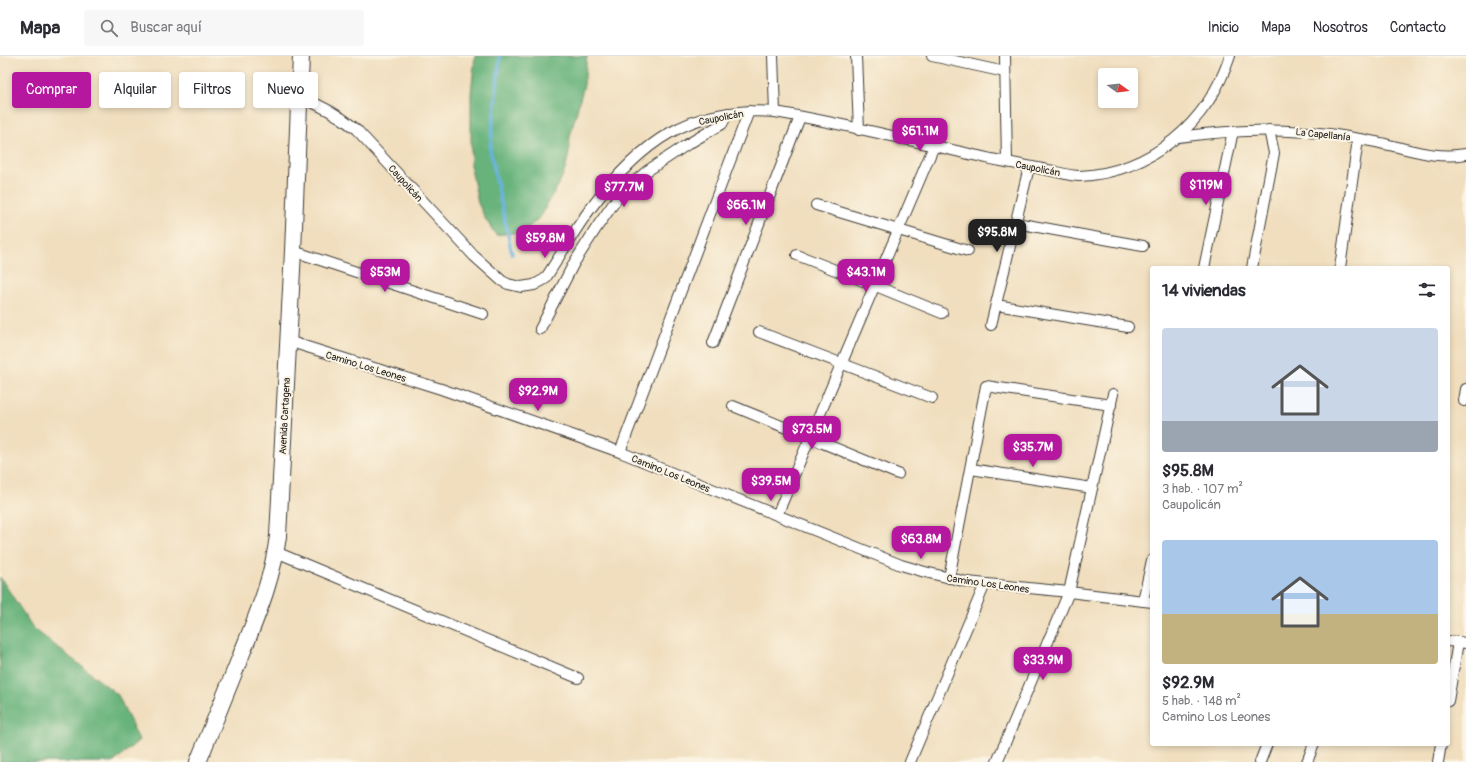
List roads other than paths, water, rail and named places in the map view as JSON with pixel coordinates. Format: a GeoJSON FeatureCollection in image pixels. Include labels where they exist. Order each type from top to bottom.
{"type":"FeatureCollection","features":[{"type":"Feature","properties":{"kind":"main road","name":"Avenida Cartagena"},"geometry":{"type":"LineString","coordinates":[[300,72],[301,56]]}},
{"type":"Feature","properties":{"kind":"main road","name":"Avenida Cartagena"},"geometry":{"type":"LineString","coordinates":[[198,762],[264,599],[276,552],[294,251],[299,108]]}},
{"type":"Feature","properties":{"kind":"street"},"geometry":{"type":"LineString","coordinates":[[773,56],[775,112]]}},
{"type":"Feature","properties":{"kind":"street"},"geometry":{"type":"LineString","coordinates":[[856,56],[859,130]]}},
{"type":"Feature","properties":{"kind":"street"},"geometry":{"type":"LineString","coordinates":[[932,56],[955,58],[1005,72]]}},
{"type":"Feature","properties":{"kind":"street"},"geometry":{"type":"LineString","coordinates":[[1005,56],[1007,162]]}},
{"type":"Feature","properties":{"kind":"street","name":"Caupolicán"},"geometry":{"type":"LineString","coordinates":[[318,105],[338,115],[356,129],[474,256],[502,281],[521,287],[534,285],[545,279],[591,208],[616,177],[635,157],[658,140],[684,126],[713,116],[750,111],[775,112],[1077,176],[1108,172],[1124,167],[1152,155],[1178,137],[1211,99],[1219,84],[1230,56]]}},
{"type":"Feature","properties":{"kind":"street"},"geometry":{"type":"LineString","coordinates":[[620,452],[750,111]]}},
{"type":"Feature","properties":{"kind":"street"},"geometry":{"type":"LineString","coordinates":[[540,329],[574,263],[597,226],[621,193],[647,171],[722,124],[728,113]]}},
{"type":"Feature","properties":{"kind":"street"},"geometry":{"type":"LineString","coordinates":[[713,343],[800,117]]}},
{"type":"Feature","properties":{"kind":"street"},"geometry":{"type":"LineString","coordinates":[[1252,266],[1274,153],[1269,130]]}},
{"type":"Feature","properties":{"kind":"street","name":"La Capellanía"},"geometry":{"type":"LineString","coordinates":[[1178,137],[1233,131],[1269,130],[1329,134],[1358,138],[1431,156],[1444,157],[1466,154]]}},
{"type":"Feature","properties":{"kind":"street"},"geometry":{"type":"LineString","coordinates":[[1204,266],[1233,131]]}},
{"type":"Feature","properties":{"kind":"street"},"geometry":{"type":"LineString","coordinates":[[1340,266],[1358,138]]}},
{"type":"Feature","properties":{"kind":"street"},"geometry":{"type":"LineString","coordinates":[[777,515],[876,286],[934,146]]}},
{"type":"Feature","properties":{"kind":"street"},"geometry":{"type":"LineString","coordinates":[[991,325],[1029,167]]}},
{"type":"Feature","properties":{"kind":"street"},"geometry":{"type":"LineString","coordinates":[[816,205],[968,251]]}},
{"type":"Feature","properties":{"kind":"street"},"geometry":{"type":"LineString","coordinates":[[1016,223],[1143,246]]}},
{"type":"Feature","properties":{"kind":"street"},"geometry":{"type":"LineString","coordinates":[[294,251],[484,314]]}},
{"type":"Feature","properties":{"kind":"street"},"geometry":{"type":"LineString","coordinates":[[797,255],[942,313]]}},
{"type":"Feature","properties":{"kind":"street"},"geometry":{"type":"LineString","coordinates":[[996,305],[1128,327]]}},
{"type":"Feature","properties":{"kind":"street"},"geometry":{"type":"LineString","coordinates":[[759,332],[932,398]]}},
{"type":"Feature","properties":{"kind":"street","name":"Camino Los Leones"},"geometry":{"type":"LineString","coordinates":[[288,341],[441,389],[620,452],[901,565],[949,578],[984,584],[1069,592],[1147,602]]}},
{"type":"Feature","properties":{"kind":"street"},"geometry":{"type":"LineString","coordinates":[[949,578],[986,386],[1111,405]]}},
{"type":"Feature","properties":{"kind":"street"},"geometry":{"type":"LineString","coordinates":[[1464,401],[1466,389]]}},
{"type":"Feature","properties":{"kind":"street"},"geometry":{"type":"LineString","coordinates":[[997,762],[1069,592],[1113,394]]}},
{"type":"Feature","properties":{"kind":"street"},"geometry":{"type":"LineString","coordinates":[[733,406],[898,474]]}},
{"type":"Feature","properties":{"kind":"street"},"geometry":{"type":"LineString","coordinates":[[971,469],[1092,488]]}},
{"type":"Feature","properties":{"kind":"street"},"geometry":{"type":"LineString","coordinates":[[276,552],[578,678]]}},
{"type":"Feature","properties":{"kind":"street"},"geometry":{"type":"LineString","coordinates":[[1147,602],[1150,577]]}},
{"type":"Feature","properties":{"kind":"street"},"geometry":{"type":"LineString","coordinates":[[910,762],[984,584]]}},
{"type":"Feature","properties":{"kind":"street"},"geometry":{"type":"LineString","coordinates":[[1450,689],[1457,642]]}},
{"type":"Feature","properties":{"kind":"street"},"geometry":{"type":"LineString","coordinates":[[1260,762],[1266,746]]}},
{"type":"Feature","properties":{"kind":"street"},"geometry":{"type":"LineString","coordinates":[[1307,762],[1313,746]]}},
{"type":"Feature","properties":{"kind":"street"},"geometry":{"type":"LineString","coordinates":[[1438,762],[1441,746]]}},
{"type":"Feature","properties":{"kind":"waterway"},"geometry":{"type":"LineString","coordinates":[[500,56],[490,150],[512,254]]}}]}
